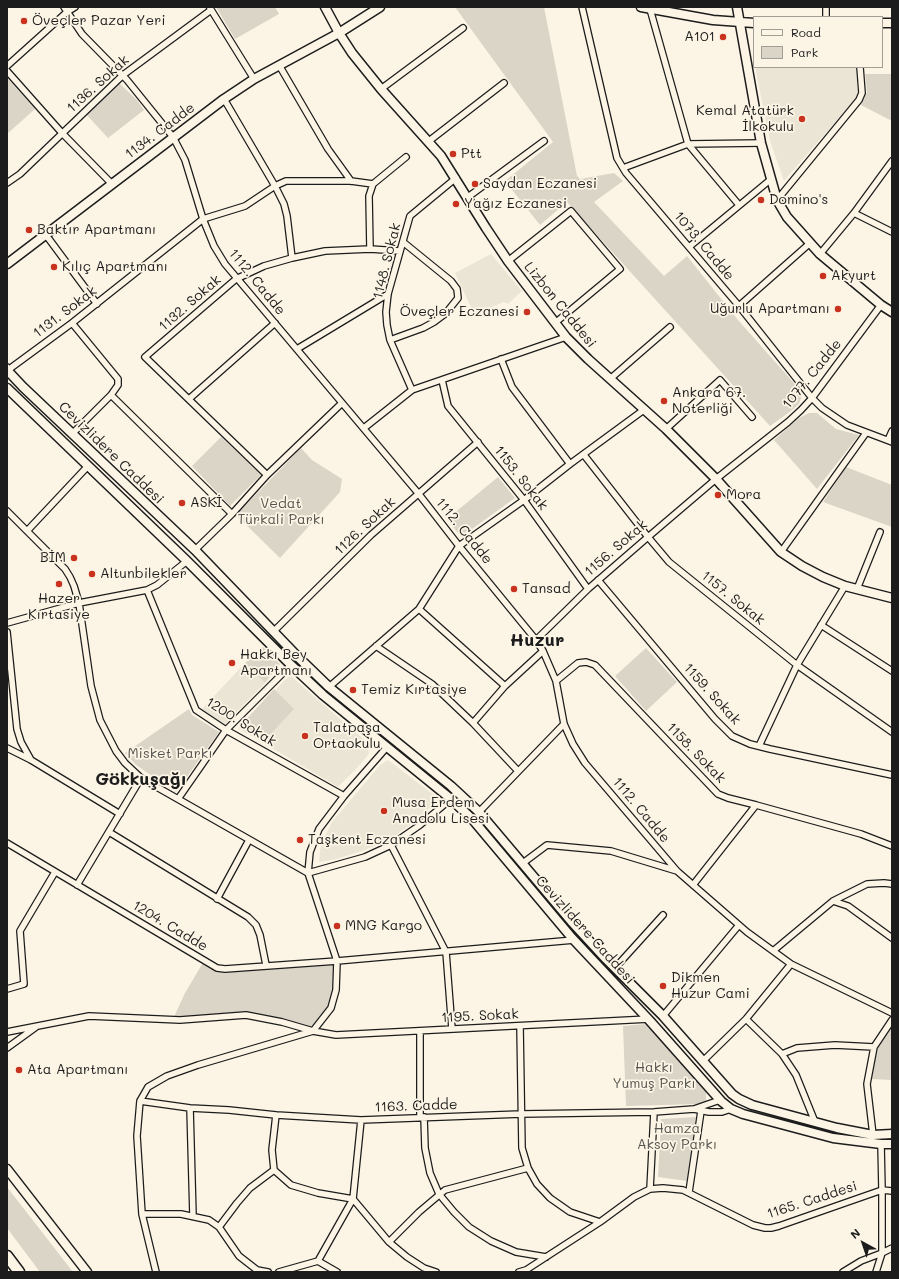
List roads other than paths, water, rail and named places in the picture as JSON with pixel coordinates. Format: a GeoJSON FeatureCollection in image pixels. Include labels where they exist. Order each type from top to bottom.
{"type":"FeatureCollection","features":[{"type":"Feature","properties":{"kind":"highway"},"geometry":{"type":"LineString","coordinates":[[7,1256],[19,1272]]}},
{"type":"Feature","properties":{"kind":"main road","name":"Lizbon Caddesi"},"geometry":{"type":"LineString","coordinates":[[325,7],[352,53],[381,89],[442,156],[508,261],[566,337],[588,359],[666,428],[716,478],[781,552],[802,566],[823,577],[845,586],[892,598]]}},
{"type":"Feature","properties":{"kind":"main road","name":"1134. Cadde"},"geometry":{"type":"LineString","coordinates":[[7,264],[224,98],[254,79],[339,33],[380,7]]}},
{"type":"Feature","properties":{"kind":"main road"},"geometry":{"type":"LineString","coordinates":[[641,7],[659,9],[712,20],[753,23]]}},
{"type":"Feature","properties":{"kind":"main road"},"geometry":{"type":"LineString","coordinates":[[737,7],[761,143],[776,200],[787,217],[809,244],[881,305],[892,312]]}},
{"type":"Feature","properties":{"kind":"main road","name":"Cevizlidere Caddesi"},"geometry":{"type":"LineString","coordinates":[[7,369],[72,434],[194,550],[328,687],[451,786],[479,812],[587,939],[662,1016],[732,1094],[743,1101],[837,1128],[873,1135],[892,1134]]}},
{"type":"Feature","properties":{"kind":"main road","name":"Cevizlidere Caddesi"},"geometry":{"type":"LineString","coordinates":[[7,388],[187,561],[323,695],[451,798],[473,820],[574,940],[649,1019],[720,1100],[730,1109],[743,1114],[833,1138],[892,1144]]}},
{"type":"Feature","properties":{"kind":"main road"},"geometry":{"type":"LineString","coordinates":[[291,665],[299,658]]}},
{"type":"Feature","properties":{"kind":"main road"},"geometry":{"type":"LineString","coordinates":[[574,940],[587,939]]}},
{"type":"Feature","properties":{"kind":"main road"},"geometry":{"type":"LineString","coordinates":[[720,1100],[732,1094]]}},
{"type":"Feature","properties":{"kind":"main road"},"geometry":{"type":"LineString","coordinates":[[730,1109],[743,1101]]}},
{"type":"Feature","properties":{"kind":"main road"},"geometry":{"type":"LineString","coordinates":[[7,1170],[87,1272]]}},
{"type":"Feature","properties":{"kind":"street"},"geometry":{"type":"LineString","coordinates":[[7,66],[65,10],[75,7]]}},
{"type":"Feature","properties":{"kind":"street","name":"1073. Cadde"},"geometry":{"type":"LineString","coordinates":[[582,7],[618,158],[623,168],[739,306],[812,398],[822,408],[847,425],[890,441]]}},
{"type":"Feature","properties":{"kind":"street"},"geometry":{"type":"LineString","coordinates":[[210,8],[254,79]]}},
{"type":"Feature","properties":{"kind":"street","name":"1136. Sokak"},"geometry":{"type":"LineString","coordinates":[[7,183],[20,174],[123,75],[210,8]]}},
{"type":"Feature","properties":{"kind":"street"},"geometry":{"type":"LineString","coordinates":[[650,8],[688,144],[739,205]]}},
{"type":"Feature","properties":{"kind":"street","name":"1112. Cadde"},"geometry":{"type":"LineString","coordinates":[[65,10],[82,34],[139,93],[173,138],[185,160],[203,219],[214,246],[236,279],[275,323],[418,493],[544,651],[556,681],[564,724],[573,744],[585,763],[677,871],[739,926],[792,964],[892,1013]]}},
{"type":"Feature","properties":{"kind":"street"},"geometry":{"type":"LineString","coordinates":[[381,89],[464,28]]}},
{"type":"Feature","properties":{"kind":"street"},"geometry":{"type":"LineString","coordinates":[[279,65],[328,149],[351,182]]}},
{"type":"Feature","properties":{"kind":"street"},"geometry":{"type":"LineString","coordinates":[[776,200],[859,100],[862,93],[860,68]]}},
{"type":"Feature","properties":{"kind":"street"},"geometry":{"type":"LineString","coordinates":[[7,71],[62,133],[112,184]]}},
{"type":"Feature","properties":{"kind":"street"},"geometry":{"type":"LineString","coordinates":[[429,141],[504,83]]}},
{"type":"Feature","properties":{"kind":"street"},"geometry":{"type":"LineString","coordinates":[[224,98],[284,204],[288,216],[292,258]]}},
{"type":"Feature","properties":{"kind":"street"},"geometry":{"type":"LineString","coordinates":[[468,197],[544,142]]}},
{"type":"Feature","properties":{"kind":"street"},"geometry":{"type":"LineString","coordinates":[[623,168],[688,144],[761,143]]}},
{"type":"Feature","properties":{"kind":"street"},"geometry":{"type":"LineString","coordinates":[[370,250],[369,196],[373,184],[406,157]]}},
{"type":"Feature","properties":{"kind":"street"},"geometry":{"type":"LineString","coordinates":[[820,254],[890,168],[892,161]]}},
{"type":"Feature","properties":{"kind":"street","name":"1148. Sokak"},"geometry":{"type":"LineString","coordinates":[[412,390],[390,340],[386,312],[388,294],[410,216],[456,178]]}},
{"type":"Feature","properties":{"kind":"street"},"geometry":{"type":"LineString","coordinates":[[689,247],[770,180]]}},
{"type":"Feature","properties":{"kind":"street","name":"1131. Sokak"},"geometry":{"type":"LineString","coordinates":[[7,369],[97,304],[203,219],[245,206],[275,186],[286,181],[351,182],[373,184]]}},
{"type":"Feature","properties":{"kind":"street"},"geometry":{"type":"LineString","coordinates":[[508,261],[571,211],[620,269],[555,323]]}},
{"type":"Feature","properties":{"kind":"street"},"geometry":{"type":"LineString","coordinates":[[854,213],[892,232]]}},
{"type":"Feature","properties":{"kind":"street"},"geometry":{"type":"LineString","coordinates":[[46,235],[97,304]]}},
{"type":"Feature","properties":{"kind":"street"},"geometry":{"type":"LineString","coordinates":[[390,340],[423,328],[434,322],[446,313],[458,298],[457,289],[451,281],[403,242]]}},
{"type":"Feature","properties":{"kind":"street"},"geometry":{"type":"LineString","coordinates":[[739,306],[809,244]]}},
{"type":"Feature","properties":{"kind":"street","name":"1132. Sokak"},"geometry":{"type":"LineString","coordinates":[[189,399],[145,357],[236,279],[264,266],[326,251],[400,251]]}},
{"type":"Feature","properties":{"kind":"street"},"geometry":{"type":"LineString","coordinates":[[297,349],[388,294]]}},
{"type":"Feature","properties":{"kind":"street","name":"1077. Cadde"},"geometry":{"type":"LineString","coordinates":[[716,478],[788,422],[812,398],[881,305]]}},
{"type":"Feature","properties":{"kind":"street"},"geometry":{"type":"LineString","coordinates":[[72,323],[118,379],[118,385],[111,395],[72,434]]}},
{"type":"Feature","properties":{"kind":"street"},"geometry":{"type":"LineString","coordinates":[[267,475],[189,399],[275,323]]}},
{"type":"Feature","properties":{"kind":"street"},"geometry":{"type":"LineString","coordinates":[[610,379],[670,327]]}},
{"type":"Feature","properties":{"kind":"street"},"geometry":{"type":"LineString","coordinates":[[364,428],[412,390],[566,337]]}},
{"type":"Feature","properties":{"kind":"street"},"geometry":{"type":"LineString","coordinates":[[501,359],[512,387],[570,464]]}},
{"type":"Feature","properties":{"kind":"street","name":"1153. Sokak"},"geometry":{"type":"LineString","coordinates":[[442,380],[448,406],[524,500],[588,589]]}},
{"type":"Feature","properties":{"kind":"street"},"geometry":{"type":"LineString","coordinates":[[666,428],[720,380],[752,417]]}},
{"type":"Feature","properties":{"kind":"street"},"geometry":{"type":"LineString","coordinates":[[111,395],[232,514]]}},
{"type":"Feature","properties":{"kind":"street"},"geometry":{"type":"LineString","coordinates":[[194,550],[232,514],[267,475],[342,403]]}},
{"type":"Feature","properties":{"kind":"street"},"geometry":{"type":"LineString","coordinates":[[328,687],[419,609],[459,546],[524,500],[570,464],[645,410]]}},
{"type":"Feature","properties":{"kind":"street"},"geometry":{"type":"LineString","coordinates":[[890,441],[892,431]]}},
{"type":"Feature","properties":{"kind":"street"},"geometry":{"type":"LineString","coordinates":[[781,552],[866,433]]}},
{"type":"Feature","properties":{"kind":"street","name":"1126. Sokak"},"geometry":{"type":"LineString","coordinates":[[273,632],[371,535],[478,442]]}},
{"type":"Feature","properties":{"kind":"street","name":"1157. Sokak"},"geometry":{"type":"LineString","coordinates":[[584,455],[648,537],[670,562],[797,665],[892,732]]}},
{"type":"Feature","properties":{"kind":"street"},"geometry":{"type":"LineString","coordinates":[[27,530],[88,466]]}},
{"type":"Feature","properties":{"kind":"street","name":"1156. Sokak"},"geometry":{"type":"LineString","coordinates":[[536,640],[598,580],[716,478]]}},
{"type":"Feature","properties":{"kind":"street"},"geometry":{"type":"LineString","coordinates":[[7,511],[65,569],[74,586],[79,603],[91,686],[100,720],[116,751],[125,763],[142,778],[308,873],[365,857],[391,845],[420,825],[451,798]]}},
{"type":"Feature","properties":{"kind":"street"},"geometry":{"type":"LineString","coordinates":[[857,589],[880,532]]}},
{"type":"Feature","properties":{"kind":"street"},"geometry":{"type":"LineString","coordinates":[[7,623],[79,603],[147,590],[157,585],[187,561]]}},
{"type":"Feature","properties":{"kind":"street","name":"1159. Sokak"},"geometry":{"type":"LineString","coordinates":[[598,580],[732,736],[750,744],[892,775]]}},
{"type":"Feature","properties":{"kind":"street"},"geometry":{"type":"LineString","coordinates":[[759,746],[797,665],[845,586]]}},
{"type":"Feature","properties":{"kind":"street","name":"1200. Sokak"},"geometry":{"type":"LineString","coordinates":[[147,590],[196,710],[226,730],[344,796]]}},
{"type":"Feature","properties":{"kind":"street"},"geometry":{"type":"LineString","coordinates":[[419,609],[505,686]]}},
{"type":"Feature","properties":{"kind":"street"},"geometry":{"type":"LineString","coordinates":[[821,625],[892,671]]}},
{"type":"Feature","properties":{"kind":"street"},"geometry":{"type":"LineString","coordinates":[[7,632],[17,729],[21,742],[31,760]]}},
{"type":"Feature","properties":{"kind":"street"},"geometry":{"type":"LineString","coordinates":[[376,646],[432,684],[473,723],[518,771]]}},
{"type":"Feature","properties":{"kind":"street"},"geometry":{"type":"LineString","coordinates":[[473,723],[505,686],[544,651]]}},
{"type":"Feature","properties":{"kind":"street","name":"1158. Sokak"},"geometry":{"type":"LineString","coordinates":[[556,681],[578,663],[586,662],[594,665],[718,794],[861,834],[892,846]]}},
{"type":"Feature","properties":{"kind":"street"},"geometry":{"type":"LineString","coordinates":[[178,799],[226,730],[291,665]]}},
{"type":"Feature","properties":{"kind":"street"},"geometry":{"type":"LineString","coordinates":[[479,812],[564,724]]}},
{"type":"Feature","properties":{"kind":"street"},"geometry":{"type":"LineString","coordinates":[[156,1272],[142,1214],[137,1136],[140,1101],[148,1087],[167,1076],[198,1065],[313,1031],[331,1008],[336,990],[337,961],[308,873],[310,852],[319,829],[344,796],[387,747]]}},
{"type":"Feature","properties":{"kind":"street"},"geometry":{"type":"LineString","coordinates":[[7,748],[31,760],[120,814]]}},
{"type":"Feature","properties":{"kind":"street"},"geometry":{"type":"LineString","coordinates":[[77,885],[142,778]]}},
{"type":"Feature","properties":{"kind":"street"},"geometry":{"type":"LineString","coordinates":[[693,885],[756,805]]}},
{"type":"Feature","properties":{"kind":"street"},"geometry":{"type":"LineString","coordinates":[[109,832],[248,917],[256,925],[260,935],[266,965]]}},
{"type":"Feature","properties":{"kind":"street"},"geometry":{"type":"LineString","coordinates":[[217,899],[250,840]]}},
{"type":"Feature","properties":{"kind":"street","name":"1204. Cadde"},"geometry":{"type":"LineString","coordinates":[[7,842],[217,968],[225,969],[337,961],[574,940]]}},
{"type":"Feature","properties":{"kind":"street"},"geometry":{"type":"LineString","coordinates":[[391,845],[446,952],[452,1029]]}},
{"type":"Feature","properties":{"kind":"street"},"geometry":{"type":"LineString","coordinates":[[523,863],[547,845],[611,851],[677,871]]}},
{"type":"Feature","properties":{"kind":"street"},"geometry":{"type":"LineString","coordinates":[[7,989],[24,984],[20,931],[55,872]]}},
{"type":"Feature","properties":{"kind":"street"},"geometry":{"type":"LineString","coordinates":[[773,951],[832,901],[867,884],[892,884]]}},
{"type":"Feature","properties":{"kind":"street"},"geometry":{"type":"LineString","coordinates":[[832,901],[848,906],[892,938]]}},
{"type":"Feature","properties":{"kind":"street"},"geometry":{"type":"LineString","coordinates":[[615,968],[663,915]]}},
{"type":"Feature","properties":{"kind":"street"},"geometry":{"type":"LineString","coordinates":[[662,1016],[739,926]]}},
{"type":"Feature","properties":{"kind":"street"},"geometry":{"type":"LineString","coordinates":[[703,1061],[746,1019],[792,964]]}},
{"type":"Feature","properties":{"kind":"street","name":"1195. Sokak"},"geometry":{"type":"LineString","coordinates":[[7,1032],[89,1016],[180,1020],[246,1015],[336,1035],[649,1019]]}},
{"type":"Feature","properties":{"kind":"street"},"geometry":{"type":"LineString","coordinates":[[746,1019],[782,1054],[796,1075],[815,1122]]}},
{"type":"Feature","properties":{"kind":"street"},"geometry":{"type":"LineString","coordinates":[[873,1135],[867,1084],[874,1047],[892,1020]]}},
{"type":"Feature","properties":{"kind":"street"},"geometry":{"type":"LineString","coordinates":[[7,1048],[38,1026]]}},
{"type":"Feature","properties":{"kind":"street"},"geometry":{"type":"LineString","coordinates":[[520,1026],[522,1148],[528,1168],[537,1184],[550,1198],[570,1212],[600,1222]]}},
{"type":"Feature","properties":{"kind":"street"},"geometry":{"type":"LineString","coordinates":[[420,1031],[422,1117],[425,1148],[430,1173],[439,1194],[469,1227],[491,1241],[516,1252],[546,1257]]}},
{"type":"Feature","properties":{"kind":"street"},"geometry":{"type":"LineString","coordinates":[[782,1054],[797,1048],[835,1045],[874,1047]]}},
{"type":"Feature","properties":{"kind":"street","name":"1163. Cadde"},"geometry":{"type":"LineString","coordinates":[[140,1101],[190,1108],[361,1120],[521,1114],[654,1112],[694,1109],[720,1100]]}},
{"type":"Feature","properties":{"kind":"street"},"geometry":{"type":"LineString","coordinates":[[190,1108],[193,1216]]}},
{"type":"Feature","properties":{"kind":"street","name":"1163. Cadde"},"geometry":{"type":"LineString","coordinates":[[694,1109],[701,1111],[722,1112],[730,1109]]}},
{"type":"Feature","properties":{"kind":"street"},"geometry":{"type":"LineString","coordinates":[[688,1192],[701,1111]]}},
{"type":"Feature","properties":{"kind":"street"},"geometry":{"type":"LineString","coordinates":[[650,1189],[654,1112]]}},
{"type":"Feature","properties":{"kind":"street"},"geometry":{"type":"LineString","coordinates":[[276,1115],[272,1150],[274,1170],[291,1185],[318,1193],[353,1199],[390,1242],[407,1257],[424,1268],[436,1272]]}},
{"type":"Feature","properties":{"kind":"street"},"geometry":{"type":"LineString","coordinates":[[279,1272],[318,1261],[353,1199],[361,1120]]}},
{"type":"Feature","properties":{"kind":"street"},"geometry":{"type":"LineString","coordinates":[[876,1272],[882,1253],[881,1144]]}},
{"type":"Feature","properties":{"kind":"street"},"geometry":{"type":"LineString","coordinates":[[390,1242],[439,1194],[445,1190],[528,1168]]}},
{"type":"Feature","properties":{"kind":"street"},"geometry":{"type":"LineString","coordinates":[[219,1227],[236,1203],[250,1188],[274,1170]]}},
{"type":"Feature","properties":{"kind":"street","name":"1165. Caddesi"},"geometry":{"type":"LineString","coordinates":[[519,1272],[526,1270],[600,1222],[634,1197],[650,1189],[670,1188],[688,1192],[759,1227],[771,1228],[882,1190]]}},
{"type":"Feature","properties":{"kind":"street"},"geometry":{"type":"LineString","coordinates":[[882,1190],[892,1191]]}},
{"type":"Feature","properties":{"kind":"street"},"geometry":{"type":"LineString","coordinates":[[142,1214],[181,1214],[209,1220],[219,1227],[239,1256],[257,1270],[268,1272]]}},
{"type":"Feature","properties":{"kind":"street"},"geometry":{"type":"LineString","coordinates":[[843,1272],[860,1261],[892,1248]]}},
{"type":"Feature","properties":{"kind":"street"},"geometry":{"type":"LineString","coordinates":[[318,1261],[337,1272]]}},
{"type":"Feature","properties":{"kind":"place","name":"Öveçler Pazar Yeri"},"geometry":{"type":"Point","coordinates":[24,21]}},
{"type":"Feature","properties":{"kind":"place","name":"A101"},"geometry":{"type":"Point","coordinates":[723,37]}},
{"type":"Feature","properties":{"kind":"place","name":"Kemal Atatürk İlkokulu"},"geometry":{"type":"Point","coordinates":[802,119]}},
{"type":"Feature","properties":{"kind":"place","name":"Ptt"},"geometry":{"type":"Point","coordinates":[453,154]}},
{"type":"Feature","properties":{"kind":"place","name":"Saydan Eczanesi"},"geometry":{"type":"Point","coordinates":[475,184]}},
{"type":"Feature","properties":{"kind":"place","name":"Domino's"},"geometry":{"type":"Point","coordinates":[761,200]}},
{"type":"Feature","properties":{"kind":"place","name":"Yağız Eczanesi"},"geometry":{"type":"Point","coordinates":[456,204]}},
{"type":"Feature","properties":{"kind":"place","name":"Baktır Apartmanı"},"geometry":{"type":"Point","coordinates":[29,230]}},
{"type":"Feature","properties":{"kind":"place","name":"Kılıç Apartmanı"},"geometry":{"type":"Point","coordinates":[54,267]}},
{"type":"Feature","properties":{"kind":"place","name":"Akyurt"},"geometry":{"type":"Point","coordinates":[823,276]}},
{"type":"Feature","properties":{"kind":"place","name":"Uğurlu Apartmanı"},"geometry":{"type":"Point","coordinates":[838,309]}},
{"type":"Feature","properties":{"kind":"place","name":"Öveçler Eczanesi"},"geometry":{"type":"Point","coordinates":[527,312]}},
{"type":"Feature","properties":{"kind":"place","name":"Ankara 67. Noterliği"},"geometry":{"type":"Point","coordinates":[664,401]}},
{"type":"Feature","properties":{"kind":"place","name":"Mora"},"geometry":{"type":"Point","coordinates":[718,495]}},
{"type":"Feature","properties":{"kind":"place","name":"ASKİ"},"geometry":{"type":"Point","coordinates":[182,503]}},
{"type":"Feature","properties":{"kind":"place","name":"BİM"},"geometry":{"type":"Point","coordinates":[74,558]}},
{"type":"Feature","properties":{"kind":"place","name":"Altunbilekler"},"geometry":{"type":"Point","coordinates":[92,574]}},
{"type":"Feature","properties":{"kind":"place","name":"Hazer Kırtasiye"},"geometry":{"type":"Point","coordinates":[59,584]}},
{"type":"Feature","properties":{"kind":"place","name":"Tansad"},"geometry":{"type":"Point","coordinates":[514,589]}},
{"type":"Feature","properties":{"kind":"place","name":"Hakkı Bey Apartmanı"},"geometry":{"type":"Point","coordinates":[232,663]}},
{"type":"Feature","properties":{"kind":"place","name":"Temiz Kırtasiye"},"geometry":{"type":"Point","coordinates":[353,690]}},
{"type":"Feature","properties":{"kind":"place","name":"Talatpaşa Ortaokulu"},"geometry":{"type":"Point","coordinates":[305,736]}},
{"type":"Feature","properties":{"kind":"place","name":"Musa Erdem Anadolu Lisesi"},"geometry":{"type":"Point","coordinates":[384,811]}},
{"type":"Feature","properties":{"kind":"place","name":"Taşkent Eczanesi"},"geometry":{"type":"Point","coordinates":[300,840]}},
{"type":"Feature","properties":{"kind":"place","name":"MNG Kargo"},"geometry":{"type":"Point","coordinates":[337,926]}},
{"type":"Feature","properties":{"kind":"place","name":"Dikmen Huzur Cami"},"geometry":{"type":"Point","coordinates":[663,986]}},
{"type":"Feature","properties":{"kind":"place","name":"Ata Apartmanı"},"geometry":{"type":"Point","coordinates":[19,1070]}},
{"type":"Feature","properties":{"kind":"district","name":"Huzur"},"geometry":{"type":"Point","coordinates":[537,640]}},
{"type":"Feature","properties":{"kind":"district","name":"Gökkuşağı"},"geometry":{"type":"Point","coordinates":[141,779]}},
{"type":"Feature","properties":{"kind":"park label","name":"Vedat Türkali Parkı"},"geometry":{"type":"Point","coordinates":[281,512]}},
{"type":"Feature","properties":{"kind":"park label","name":"Misket Parkı"},"geometry":{"type":"Point","coordinates":[170,754]}},
{"type":"Feature","properties":{"kind":"park label","name":"Hakkı Yumuş Parkı"},"geometry":{"type":"Point","coordinates":[654,1076]}},
{"type":"Feature","properties":{"kind":"park label","name":"Hamza Aksoy Parkı"},"geometry":{"type":"Point","coordinates":[677,1138]}}]}
